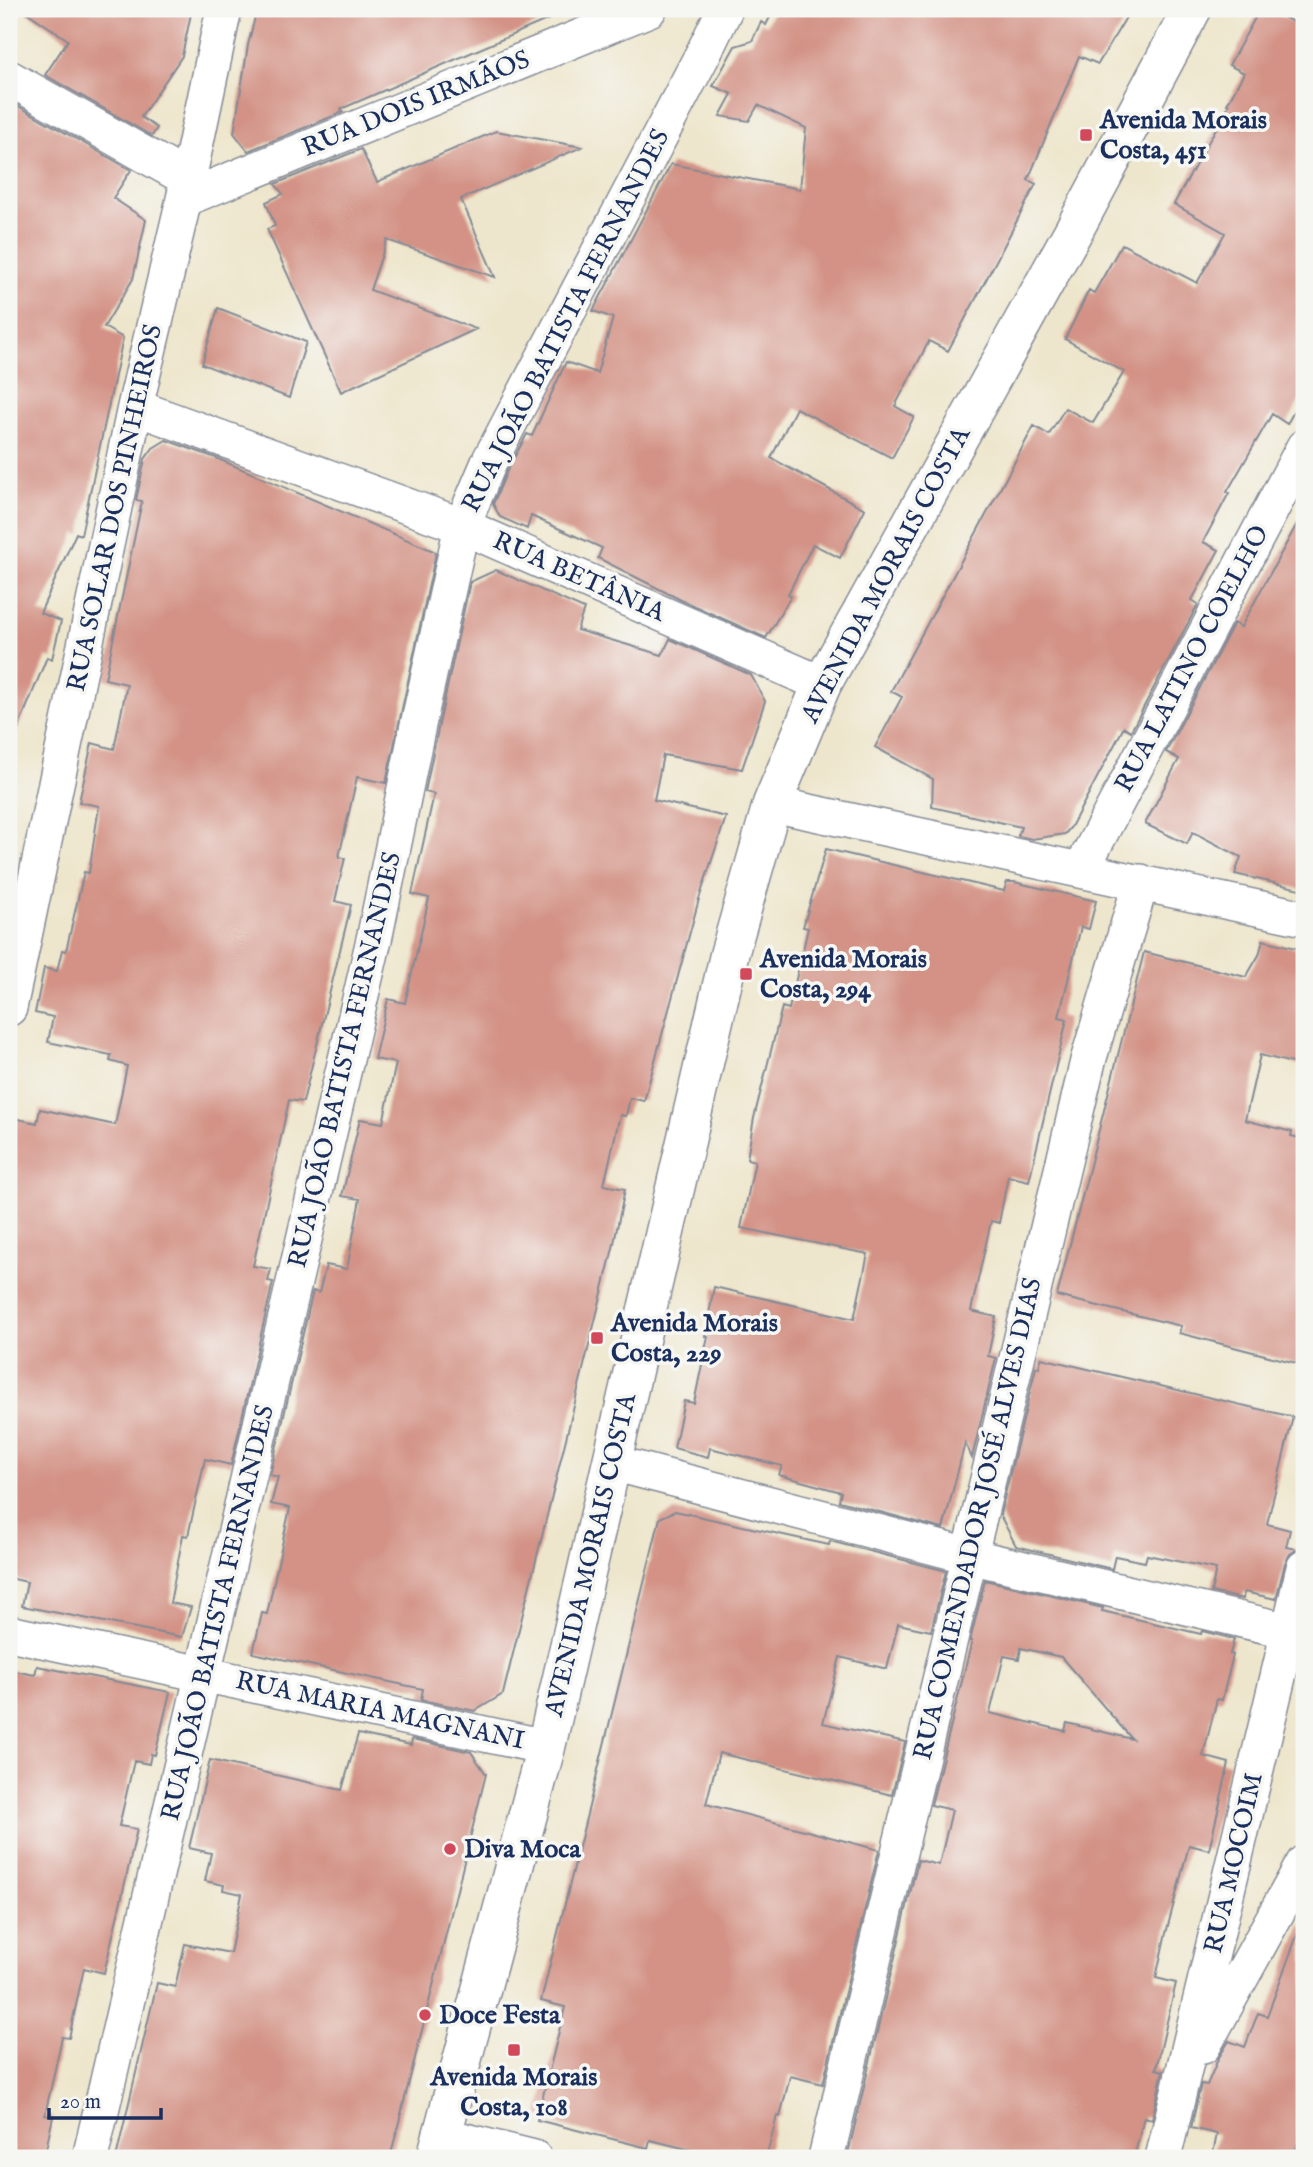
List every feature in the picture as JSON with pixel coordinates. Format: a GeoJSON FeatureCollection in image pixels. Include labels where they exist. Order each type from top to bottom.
{"type":"FeatureCollection","features":[{"type":"Feature","properties":{"kind":"street","name":"RUA SOLAR DOS PINHEIROS"},"geometry":{"type":"LineString","coordinates":[[9,1008],[135,407],[186,189],[224,9]]}},
{"type":"Feature","properties":{"kind":"street","name":"RUA DOIS IRMÃOS"},"geometry":{"type":"LineString","coordinates":[[186,189],[649,9]]}},
{"type":"Feature","properties":{"kind":"street","name":"RUA JOÃO BATISTA FERNANDES"},"geometry":{"type":"LineString","coordinates":[[90,2158],[375,935],[462,526],[503,435],[725,9]]}},
{"type":"Feature","properties":{"kind":"street","name":"AVENIDA MORAIS COSTA"},"geometry":{"type":"LineString","coordinates":[[438,2147],[546,1747],[729,955],[772,804],[822,684],[1192,9]]}},
{"type":"Feature","properties":{"kind":"street"},"geometry":{"type":"LineString","coordinates":[[9,78],[186,189]]}},
{"type":"Feature","properties":{"kind":"street","name":"RUA BETÂNIA"},"geometry":{"type":"LineString","coordinates":[[135,407],[462,526],[822,684]]}},
{"type":"Feature","properties":{"kind":"street","name":"RUA LATINO COELHO"},"geometry":{"type":"LineString","coordinates":[[1081,870],[1304,447]]}},
{"type":"Feature","properties":{"kind":"street"},"geometry":{"type":"LineString","coordinates":[[772,804],[1304,918]]}},
{"type":"Feature","properties":{"kind":"street","name":"RUA COMENDADOR JOSÉ ALVES DIAS"},"geometry":{"type":"LineString","coordinates":[[826,2158],[1088,1061],[1141,882]]}},
{"type":"Feature","properties":{"kind":"street"},"geometry":{"type":"LineString","coordinates":[[613,1463],[969,1556],[1289,1632]]}},
{"type":"Feature","properties":{"kind":"street","name":"RUA MOCOIM"},"geometry":{"type":"LineString","coordinates":[[1163,2158],[1304,1568]]}},
{"type":"Feature","properties":{"kind":"street","name":"RUA MARIA MAGNANI"},"geometry":{"type":"LineString","coordinates":[[9,1633],[546,1747]]}},
{"type":"Feature","properties":{"kind":"street"},"geometry":{"type":"LineString","coordinates":[[1181,2086],[1304,1863]]}},
{"type":"Feature","properties":{"kind":"street"},"geometry":{"type":"LineString","coordinates":[[438,2147],[534,2158]]}},
{"type":"Feature","properties":{"kind":"building"},"geometry":{"type":"Polygon","coordinates":[[[22,9],[192,9],[182,56],[141,117],[157,128],[152,136],[45,75],[68,40],[22,9]]]}},
{"type":"Feature","properties":{"kind":"building"},"geometry":{"type":"Polygon","coordinates":[[[257,9],[572,9],[341,109],[343,112],[248,151],[234,133],[248,45],[257,9]]]}},
{"type":"Feature","properties":{"kind":"building"},"geometry":{"type":"Polygon","coordinates":[[[774,9],[1131,9],[1098,64],[1079,56],[1028,180],[1036,184],[996,261],[948,351],[929,341],[895,406],[914,417],[892,458],[796,408],[771,458],[865,509],[840,558],[813,544],[788,594],[791,596],[766,638],[681,600],[598,558],[602,548],[531,516],[527,529],[500,517],[493,504],[527,434],[532,436],[566,362],[597,373],[613,318],[593,311],[671,164],[800,189],[806,128],[758,105],[749,121],[720,116],[732,94],[713,86],[735,46],[752,41],[761,22],[766,25],[774,9]]]}},
{"type":"Feature","properties":{"kind":"building"},"geometry":{"type":"Polygon","coordinates":[[[1260,9],[1269,9],[1304,28],[1304,393],[1287,424],[1272,414],[1227,492],[1229,493],[1203,542],[1219,550],[1192,600],[1198,604],[1131,731],[1124,727],[1065,834],[1032,839],[1018,836],[1021,827],[932,807],[933,779],[875,747],[902,697],[891,691],[1034,426],[1049,435],[1065,408],[1093,423],[1124,372],[1065,339],[1089,290],[1094,293],[1122,244],[1197,283],[1225,233],[1174,204],[1244,73],[1229,65],[1260,9]]]}},
{"type":"Feature","properties":{"kind":"building"},"geometry":{"type":"Polygon","coordinates":[[[9,101],[131,170],[113,198],[146,220],[133,279],[104,327],[123,338],[81,535],[76,533],[40,613],[61,621],[52,659],[47,657],[10,748],[9,101]]]}},
{"type":"Feature","properties":{"kind":"building"},"geometry":{"type":"Polygon","coordinates":[[[496,131],[582,147],[461,199],[495,277],[387,240],[370,290],[476,329],[341,392],[267,229],[275,226],[266,202],[283,194],[275,184],[361,149],[377,182],[496,131]]]}},
{"type":"Feature","properties":{"kind":"building"},"geometry":{"type":"Polygon","coordinates":[[[218,308],[306,342],[289,398],[202,364],[218,308]]]}},
{"type":"Feature","properties":{"kind":"building"},"geometry":{"type":"Polygon","coordinates":[[[166,440],[216,458],[436,552],[386,783],[357,777],[339,857],[345,858],[335,901],[351,905],[303,1102],[289,1100],[253,1266],[271,1269],[268,1281],[273,1282],[231,1465],[205,1459],[188,1536],[183,1535],[170,1603],[191,1607],[182,1637],[22,1606],[27,1582],[9,1578],[9,1136],[13,1118],[37,1123],[40,1109],[115,1125],[127,1066],[110,1061],[111,1055],[48,1042],[53,1017],[35,1013],[44,968],[57,971],[62,950],[66,951],[84,872],[89,873],[99,806],[79,802],[92,743],[114,749],[127,684],[105,679],[142,501],[136,500],[145,459],[153,448],[166,440]]]}},
{"type":"Feature","properties":{"kind":"building"},"geometry":{"type":"Polygon","coordinates":[[[1304,511],[1304,890],[1235,874],[1241,857],[1193,832],[1187,844],[1145,824],[1179,759],[1166,752],[1234,623],[1241,627],[1304,511]]]}},
{"type":"Feature","properties":{"kind":"building"},"geometry":{"type":"Polygon","coordinates":[[[496,570],[584,609],[577,630],[662,655],[670,639],[751,675],[765,701],[742,769],[663,755],[654,800],[726,817],[699,899],[644,1101],[630,1098],[626,1116],[620,1115],[604,1185],[625,1189],[613,1248],[503,1694],[475,1711],[421,1700],[423,1689],[253,1653],[262,1613],[267,1614],[290,1508],[271,1504],[278,1477],[270,1475],[313,1291],[319,1293],[326,1265],[347,1269],[360,1199],[342,1196],[360,1119],[383,1123],[396,1063],[374,1059],[388,999],[405,1003],[429,898],[412,894],[434,794],[425,792],[470,582],[496,570]]]}},
{"type":"Feature","properties":{"kind":"building"},"geometry":{"type":"Polygon","coordinates":[[[826,849],[1004,891],[1007,882],[1014,882],[1096,901],[1089,929],[1081,927],[1059,1017],[1067,1019],[1029,1181],[1008,1176],[999,1223],[991,1221],[971,1311],[996,1317],[988,1356],[996,1358],[972,1458],[965,1443],[943,1529],[839,1501],[841,1492],[779,1475],[782,1466],[710,1448],[708,1457],[674,1448],[684,1401],[694,1403],[708,1336],[705,1336],[714,1287],[854,1319],[868,1254],[741,1228],[755,1161],[747,1159],[754,1118],[782,1007],[789,1009],[808,928],[803,927],[826,849]]]}},
{"type":"Feature","properties":{"kind":"building"},"geometry":{"type":"Polygon","coordinates":[[[1263,940],[1304,950],[1304,1066],[1260,1055],[1245,1120],[1292,1132],[1291,1136],[1304,1139],[1304,1365],[1179,1333],[1181,1326],[1057,1296],[1144,952],[1246,977],[1259,955],[1263,940]]]}},
{"type":"Feature","properties":{"kind":"building"},"geometry":{"type":"Polygon","coordinates":[[[1041,1358],[1293,1417],[1267,1524],[1290,1530],[1286,1547],[1298,1549],[1290,1554],[1285,1563],[1276,1599],[1244,1592],[1243,1599],[1211,1592],[1216,1569],[1147,1555],[1145,1562],[1115,1556],[1112,1569],[1016,1546],[1000,1515],[1036,1367],[1039,1368],[1041,1358]]]}},
{"type":"Feature","properties":{"kind":"building"},"geometry":{"type":"Polygon","coordinates":[[[675,1511],[829,1545],[830,1541],[946,1571],[931,1631],[898,1624],[887,1669],[840,1657],[823,1723],[905,1742],[892,1795],[719,1753],[706,1804],[879,1850],[823,2084],[790,2076],[766,2158],[724,2158],[650,2140],[648,2148],[537,2120],[565,2007],[541,2001],[660,1518],[675,1511]]]}},
{"type":"Feature","properties":{"kind":"building"},"geometry":{"type":"Polygon","coordinates":[[[985,1580],[1103,1608],[1102,1611],[1234,1639],[1230,1654],[1233,1655],[1222,1700],[1217,1699],[1203,1756],[1229,1763],[1209,1850],[1189,1845],[1164,1941],[1156,1978],[1176,1983],[1156,2069],[1163,2071],[1152,2119],[1144,2117],[1134,2158],[847,2158],[918,1860],[939,1865],[952,1810],[931,1805],[985,1580]],[[1021,1648],[1019,1659],[1004,1656],[990,1713],[1065,1731],[1067,1723],[1132,1739],[1061,1657],[1021,1648]]]}},
{"type":"Feature","properties":{"kind":"building"},"geometry":{"type":"Polygon","coordinates":[[[37,1666],[170,1692],[155,1755],[151,1754],[149,1764],[134,1761],[119,1826],[137,1829],[118,1914],[104,1973],[84,1968],[69,2038],[62,2037],[45,2115],[53,2117],[44,2158],[9,2158],[9,1670],[35,1675],[37,1666]]]}},
{"type":"Feature","properties":{"kind":"building"},"geometry":{"type":"Polygon","coordinates":[[[358,1734],[411,1745],[412,1739],[471,1752],[486,1774],[390,2158],[116,2158],[157,1983],[175,1987],[185,1944],[230,1953],[242,1894],[223,1890],[224,1885],[205,1881],[211,1853],[189,1848],[210,1760],[342,1790],[358,1734]]]}},
{"type":"Feature","properties":{"kind":"building"},"geometry":{"type":"Polygon","coordinates":[[[1301,1925],[1304,1925],[1304,2134],[1300,2133],[1294,2158],[1212,2158],[1217,2134],[1191,2128],[1201,2084],[1207,2085],[1229,2041],[1245,2047],[1258,2013],[1267,2016],[1301,1925]]]}},
{"type":"Feature","properties":{"kind":"place","name":"Avenida Morais Costa, 451"},"geometry":{"type":"Point","coordinates":[1086,135]}},
{"type":"Feature","properties":{"kind":"place","name":"Avenida Morais Costa, 294"},"geometry":{"type":"Point","coordinates":[746,974]}},
{"type":"Feature","properties":{"kind":"place","name":"Avenida Morais Costa, 229"},"geometry":{"type":"Point","coordinates":[597,1338]}},
{"type":"Feature","properties":{"kind":"place","name":"Diva Moca"},"geometry":{"type":"Point","coordinates":[450,1849]}},
{"type":"Feature","properties":{"kind":"place","name":"Doce Festa"},"geometry":{"type":"Point","coordinates":[425,2015]}},
{"type":"Feature","properties":{"kind":"place","name":"Avenida Morais Costa, 108"},"geometry":{"type":"Point","coordinates":[514,2050]}}]}
